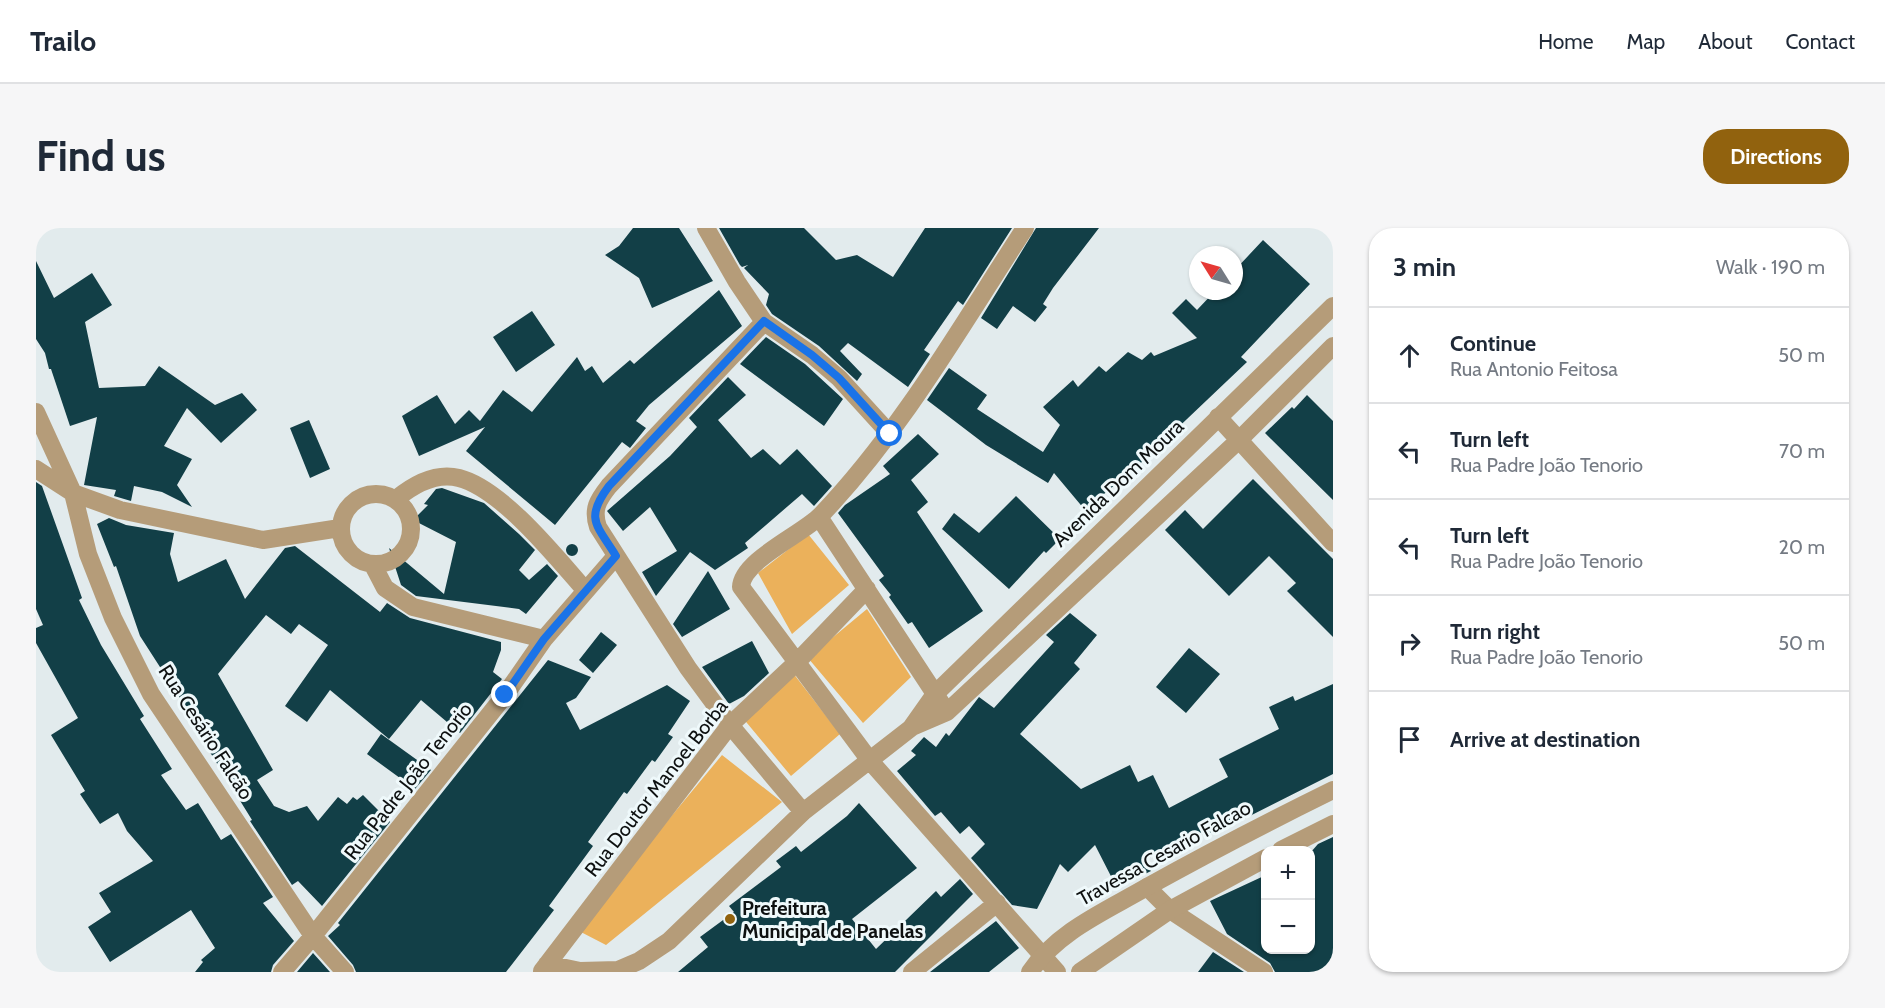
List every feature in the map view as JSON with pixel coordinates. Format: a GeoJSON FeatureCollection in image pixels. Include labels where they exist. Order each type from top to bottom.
{"type":"FeatureCollection","features":[{"type":"Feature","properties":{"kind":"street"},"geometry":{"type":"LineString","coordinates":[[706,228],[736,282],[764,321],[812,355],[839,378],[890,434]]}},
{"type":"Feature","properties":{"kind":"street"},"geometry":{"type":"LineString","coordinates":[[1025,228],[890,434],[819,517],[747,570],[741,582],[748,598],[871,762],[1058,972]]}},
{"type":"Feature","properties":{"kind":"street","name":"Avenida Dom Moura"},"geometry":{"type":"LineString","coordinates":[[911,728],[935,694],[1114,518],[1218,417],[1330,317]]}},
{"type":"Feature","properties":{"kind":"street"},"geometry":{"type":"LineString","coordinates":[[764,321],[609,486],[596,503],[594,516],[598,527],[688,668],[730,725],[803,812]]}},
{"type":"Feature","properties":{"kind":"street"},"geometry":{"type":"LineString","coordinates":[[544,968],[580,971],[618,969],[639,961],[669,941],[803,812],[871,762],[911,728],[947,712],[1239,440],[1333,346]]}},
{"type":"Feature","properties":{"kind":"street","name":"Rua Cesário Falcão"},"geometry":{"type":"LineString","coordinates":[[36,412],[73,493],[88,554],[109,607],[151,694],[313,936],[345,972]]}},
{"type":"Feature","properties":{"kind":"street"},"geometry":{"type":"LineString","coordinates":[[1218,417],[1333,543]]}},
{"type":"Feature","properties":{"kind":"street"},"geometry":{"type":"LineString","coordinates":[[36,469],[73,493],[120,510],[262,540],[340,528]]}},
{"type":"Feature","properties":{"kind":"street"},"geometry":{"type":"LineString","coordinates":[[396,499],[413,484],[438,477],[458,477],[480,486],[536,535],[585,590]]}},
{"type":"Feature","properties":{"kind":"street"},"geometry":{"type":"LineString","coordinates":[[378,493],[396,499],[410,518],[409,541],[395,558],[373,565],[356,559],[344,546],[340,528],[345,510],[359,497],[378,493]]}},
{"type":"Feature","properties":{"kind":"street"},"geometry":{"type":"LineString","coordinates":[[819,517],[947,712]]}},
{"type":"Feature","properties":{"kind":"street"},"geometry":{"type":"LineString","coordinates":[[1114,518],[1132,539]]}},
{"type":"Feature","properties":{"kind":"street","name":"Rua Padre João Tenorio"},"geometry":{"type":"LineString","coordinates":[[282,972],[505,695],[544,639],[616,556]]}},
{"type":"Feature","properties":{"kind":"street"},"geometry":{"type":"LineString","coordinates":[[373,565],[385,588],[413,607],[544,639]]}},
{"type":"Feature","properties":{"kind":"street","name":"Rua Doutor Manoel Borba"},"geometry":{"type":"LineString","coordinates":[[544,968],[730,725],[796,663],[867,589]]}},
{"type":"Feature","properties":{"kind":"street","name":"Travessa Cesario Falcao"},"geometry":{"type":"LineString","coordinates":[[1030,972],[1042,954],[1076,926],[1203,854],[1333,790]]}},
{"type":"Feature","properties":{"kind":"street"},"geometry":{"type":"LineString","coordinates":[[1289,846],[1333,824]]}},
{"type":"Feature","properties":{"kind":"street"},"geometry":{"type":"LineString","coordinates":[[1080,972],[1170,910],[1261,861]]}},
{"type":"Feature","properties":{"kind":"street"},"geometry":{"type":"LineString","coordinates":[[1147,887],[1170,910],[1264,972]]}},
{"type":"Feature","properties":{"kind":"street"},"geometry":{"type":"LineString","coordinates":[[912,972],[997,903]]}},
{"type":"Feature","properties":{"kind":"shaded area"},"geometry":{"type":"Polygon","coordinates":[[[808,534],[849,585],[792,634],[758,573],[808,534]]]}},
{"type":"Feature","properties":{"kind":"shaded area"},"geometry":{"type":"Polygon","coordinates":[[[867,609],[911,677],[863,723],[808,658],[867,609]]]}},
{"type":"Feature","properties":{"kind":"shaded area"},"geometry":{"type":"Polygon","coordinates":[[[793,673],[840,734],[791,776],[742,717],[793,673]]]}},
{"type":"Feature","properties":{"kind":"shaded area"},"geometry":{"type":"Polygon","coordinates":[[[722,755],[782,802],[606,945],[577,930],[722,755]]]}},
{"type":"Feature","properties":{"kind":"building"},"geometry":{"type":"Polygon","coordinates":[[[633,228],[679,228],[713,281],[652,308],[639,278],[605,255],[619,246],[633,228]]]}},
{"type":"Feature","properties":{"kind":"building"},"geometry":{"type":"Polygon","coordinates":[[[719,228],[804,228],[836,260],[857,255],[893,277],[925,228],[1012,228],[963,305],[958,301],[924,350],[930,354],[908,387],[848,343],[840,351],[862,374],[857,381],[819,346],[772,314],[766,305],[769,294],[744,268],[748,265],[742,267],[740,265],[719,228]]]}},
{"type":"Feature","properties":{"kind":"building"},"geometry":{"type":"Polygon","coordinates":[[[1036,228],[1099,228],[1053,288],[1043,304],[1047,307],[1035,322],[1013,306],[997,329],[981,318],[1036,228]]]}},
{"type":"Feature","properties":{"kind":"building"},"geometry":{"type":"Polygon","coordinates":[[[1263,240],[1310,284],[1241,357],[1247,362],[1167,438],[1168,440],[1085,510],[1054,473],[1048,483],[986,445],[927,400],[949,368],[987,395],[977,409],[1043,452],[1060,425],[1043,407],[1073,380],[1078,387],[1099,366],[1106,372],[1128,352],[1142,360],[1151,352],[1154,356],[1197,338],[1172,313],[1186,299],[1197,310],[1206,300],[1243,300],[1243,261],[1263,240]]]}},
{"type":"Feature","properties":{"kind":"building"},"geometry":{"type":"Polygon","coordinates":[[[36,261],[54,298],[92,273],[112,305],[85,322],[99,388],[145,386],[159,366],[215,405],[242,393],[257,410],[221,443],[187,408],[164,446],[192,459],[177,485],[192,507],[162,492],[134,486],[131,501],[114,496],[116,490],[84,485],[97,417],[70,426],[45,353],[36,339],[36,261]]]}},
{"type":"Feature","properties":{"kind":"building"},"geometry":{"type":"Polygon","coordinates":[[[719,290],[742,326],[649,405],[636,421],[646,428],[630,448],[622,442],[555,525],[466,451],[485,427],[419,456],[402,416],[437,395],[455,424],[469,410],[480,421],[503,390],[532,412],[577,357],[585,371],[592,366],[603,383],[630,360],[634,364],[719,290]]]}},
{"type":"Feature","properties":{"kind":"building"},"geometry":{"type":"Polygon","coordinates":[[[532,311],[555,345],[516,372],[493,337],[532,311]]]}},
{"type":"Feature","properties":{"kind":"building"},"geometry":{"type":"Polygon","coordinates":[[[766,337],[805,364],[843,399],[824,426],[740,364],[766,337]]]}},
{"type":"Feature","properties":{"kind":"building"},"geometry":{"type":"Polygon","coordinates":[[[728,377],[746,395],[718,420],[751,458],[763,449],[780,465],[797,449],[832,486],[814,506],[802,494],[745,543],[748,548],[715,570],[690,552],[656,596],[642,572],[677,551],[650,507],[623,531],[607,511],[670,456],[697,427],[689,418],[728,377]]]}},
{"type":"Feature","properties":{"kind":"building"},"geometry":{"type":"Polygon","coordinates":[[[1307,395],[1333,421],[1333,500],[1265,433],[1307,395]]]}},
{"type":"Feature","properties":{"kind":"building"},"geometry":{"type":"Polygon","coordinates":[[[309,420],[330,469],[310,478],[290,428],[309,420]]]}},
{"type":"Feature","properties":{"kind":"building"},"geometry":{"type":"Polygon","coordinates":[[[918,434],[939,454],[911,480],[928,502],[917,512],[983,611],[929,648],[912,622],[908,624],[889,597],[891,595],[879,580],[884,576],[838,513],[845,505],[890,474],[883,466],[918,434]]]}},
{"type":"Feature","properties":{"kind":"building"},"geometry":{"type":"Polygon","coordinates":[[[1253,479],[1333,559],[1333,637],[1287,591],[1296,583],[1269,556],[1229,596],[1165,530],[1185,510],[1203,529],[1253,479]]]}},
{"type":"Feature","properties":{"kind":"building"},"geometry":{"type":"Polygon","coordinates":[[[36,482],[42,486],[82,598],[79,600],[101,645],[144,716],[140,719],[172,769],[161,775],[186,810],[198,803],[221,840],[231,834],[273,897],[263,903],[294,941],[273,965],[271,972],[195,972],[203,962],[201,960],[215,948],[191,910],[110,962],[88,927],[111,912],[99,893],[153,861],[127,831],[118,813],[100,824],[80,794],[85,791],[51,735],[78,718],[36,643],[36,628],[43,625],[36,609],[36,482]]]}},
{"type":"Feature","properties":{"kind":"building"},"geometry":{"type":"Polygon","coordinates":[[[442,488],[484,503],[535,550],[519,570],[529,580],[547,564],[558,576],[526,614],[519,609],[416,596],[401,585],[389,548],[444,594],[456,542],[413,520],[428,505],[424,504],[436,489],[442,488]]]}},
{"type":"Feature","properties":{"kind":"building"},"geometry":{"type":"Polygon","coordinates":[[[1016,496],[1060,539],[1046,553],[1044,551],[1009,589],[942,529],[954,513],[979,533],[1016,496]]]}},
{"type":"Feature","properties":{"kind":"building"},"geometry":{"type":"Polygon","coordinates":[[[109,518],[126,525],[174,533],[170,554],[178,582],[226,559],[245,599],[285,548],[295,546],[380,612],[387,603],[410,618],[501,642],[501,650],[493,672],[502,679],[460,733],[421,700],[389,739],[330,690],[307,722],[285,706],[328,645],[299,624],[291,634],[266,615],[218,674],[273,770],[257,780],[274,806],[289,812],[307,806],[318,821],[338,797],[347,804],[353,797],[357,800],[363,795],[390,822],[322,906],[298,881],[292,885],[250,821],[252,820],[195,728],[198,726],[140,636],[116,566],[114,567],[97,524],[109,518]]]}},
{"type":"Feature","properties":{"kind":"building"},"geometry":{"type":"Polygon","coordinates":[[[572,544],[578,550],[572,556],[566,550],[572,544]]]}},
{"type":"Feature","properties":{"kind":"building"},"geometry":{"type":"Polygon","coordinates":[[[708,571],[730,609],[682,637],[673,624],[708,571]]]}},
{"type":"Feature","properties":{"kind":"building"},"geometry":{"type":"Polygon","coordinates":[[[1070,613],[1097,635],[1074,663],[1080,669],[1020,734],[1081,789],[1130,765],[1138,782],[1153,775],[1169,808],[1228,777],[1219,759],[1279,729],[1269,707],[1293,696],[1295,701],[1333,684],[1333,774],[1226,828],[1203,835],[1202,832],[1145,860],[1151,871],[1117,888],[1095,845],[1068,872],[1060,864],[1037,909],[1012,905],[971,858],[985,844],[969,826],[960,834],[941,812],[935,816],[897,771],[916,755],[911,751],[924,737],[936,747],[946,733],[949,736],[979,697],[994,708],[1054,642],[1046,635],[1070,613]]]}},
{"type":"Feature","properties":{"kind":"building"},"geometry":{"type":"Polygon","coordinates":[[[601,632],[617,645],[593,673],[579,660],[601,632]]]}},
{"type":"Feature","properties":{"kind":"building"},"geometry":{"type":"Polygon","coordinates":[[[752,641],[769,673],[744,696],[729,704],[702,667],[752,641]]]}},
{"type":"Feature","properties":{"kind":"building"},"geometry":{"type":"Polygon","coordinates":[[[1189,648],[1220,674],[1186,713],[1156,687],[1189,648]]]}},
{"type":"Feature","properties":{"kind":"building"},"geometry":{"type":"Polygon","coordinates":[[[548,660],[591,677],[576,698],[566,703],[580,730],[667,685],[690,701],[668,734],[673,737],[655,762],[652,760],[627,794],[624,792],[588,842],[593,846],[549,906],[554,910],[506,972],[356,972],[353,965],[328,936],[340,925],[338,923],[548,660]]]}},
{"type":"Feature","properties":{"kind":"building"},"geometry":{"type":"Polygon","coordinates":[[[381,734],[431,770],[415,789],[367,754],[381,734]]]}},
{"type":"Feature","properties":{"kind":"building"},"geometry":{"type":"Polygon","coordinates":[[[859,803],[917,868],[852,919],[876,949],[936,891],[941,897],[960,879],[973,894],[895,972],[678,972],[708,947],[700,937],[734,912],[729,906],[781,867],[776,861],[796,846],[801,852],[847,816],[859,803]]]}},
{"type":"Feature","properties":{"kind":"building"},"geometry":{"type":"Polygon","coordinates":[[[1333,837],[1333,972],[1275,972],[1270,963],[1227,934],[1210,901],[1261,877],[1261,954],[1315,954],[1315,847],[1333,837]]]}},
{"type":"Feature","properties":{"kind":"building"},"geometry":{"type":"Polygon","coordinates":[[[996,921],[1019,948],[989,972],[930,972],[996,921]]]}},
{"type":"Feature","properties":{"kind":"building"},"geometry":{"type":"Polygon","coordinates":[[[1213,952],[1244,972],[1198,972],[1213,952]]]}},
{"type":"Feature","properties":{"kind":"building"},"geometry":{"type":"Polygon","coordinates":[[[313,953],[330,972],[297,972],[313,953]]]}},
{"type":"Feature","properties":{"kind":"place","name":"Prefeitura Municipal de Panelas"},"geometry":{"type":"Point","coordinates":[730,919]}},
{"type":"Feature","properties":{"kind":"route"},"geometry":{"type":"LineString","coordinates":[[505,695],[544,639],[616,556],[598,527],[594,516],[596,503],[609,486],[764,321],[812,355],[839,378],[890,434]]}}]}
